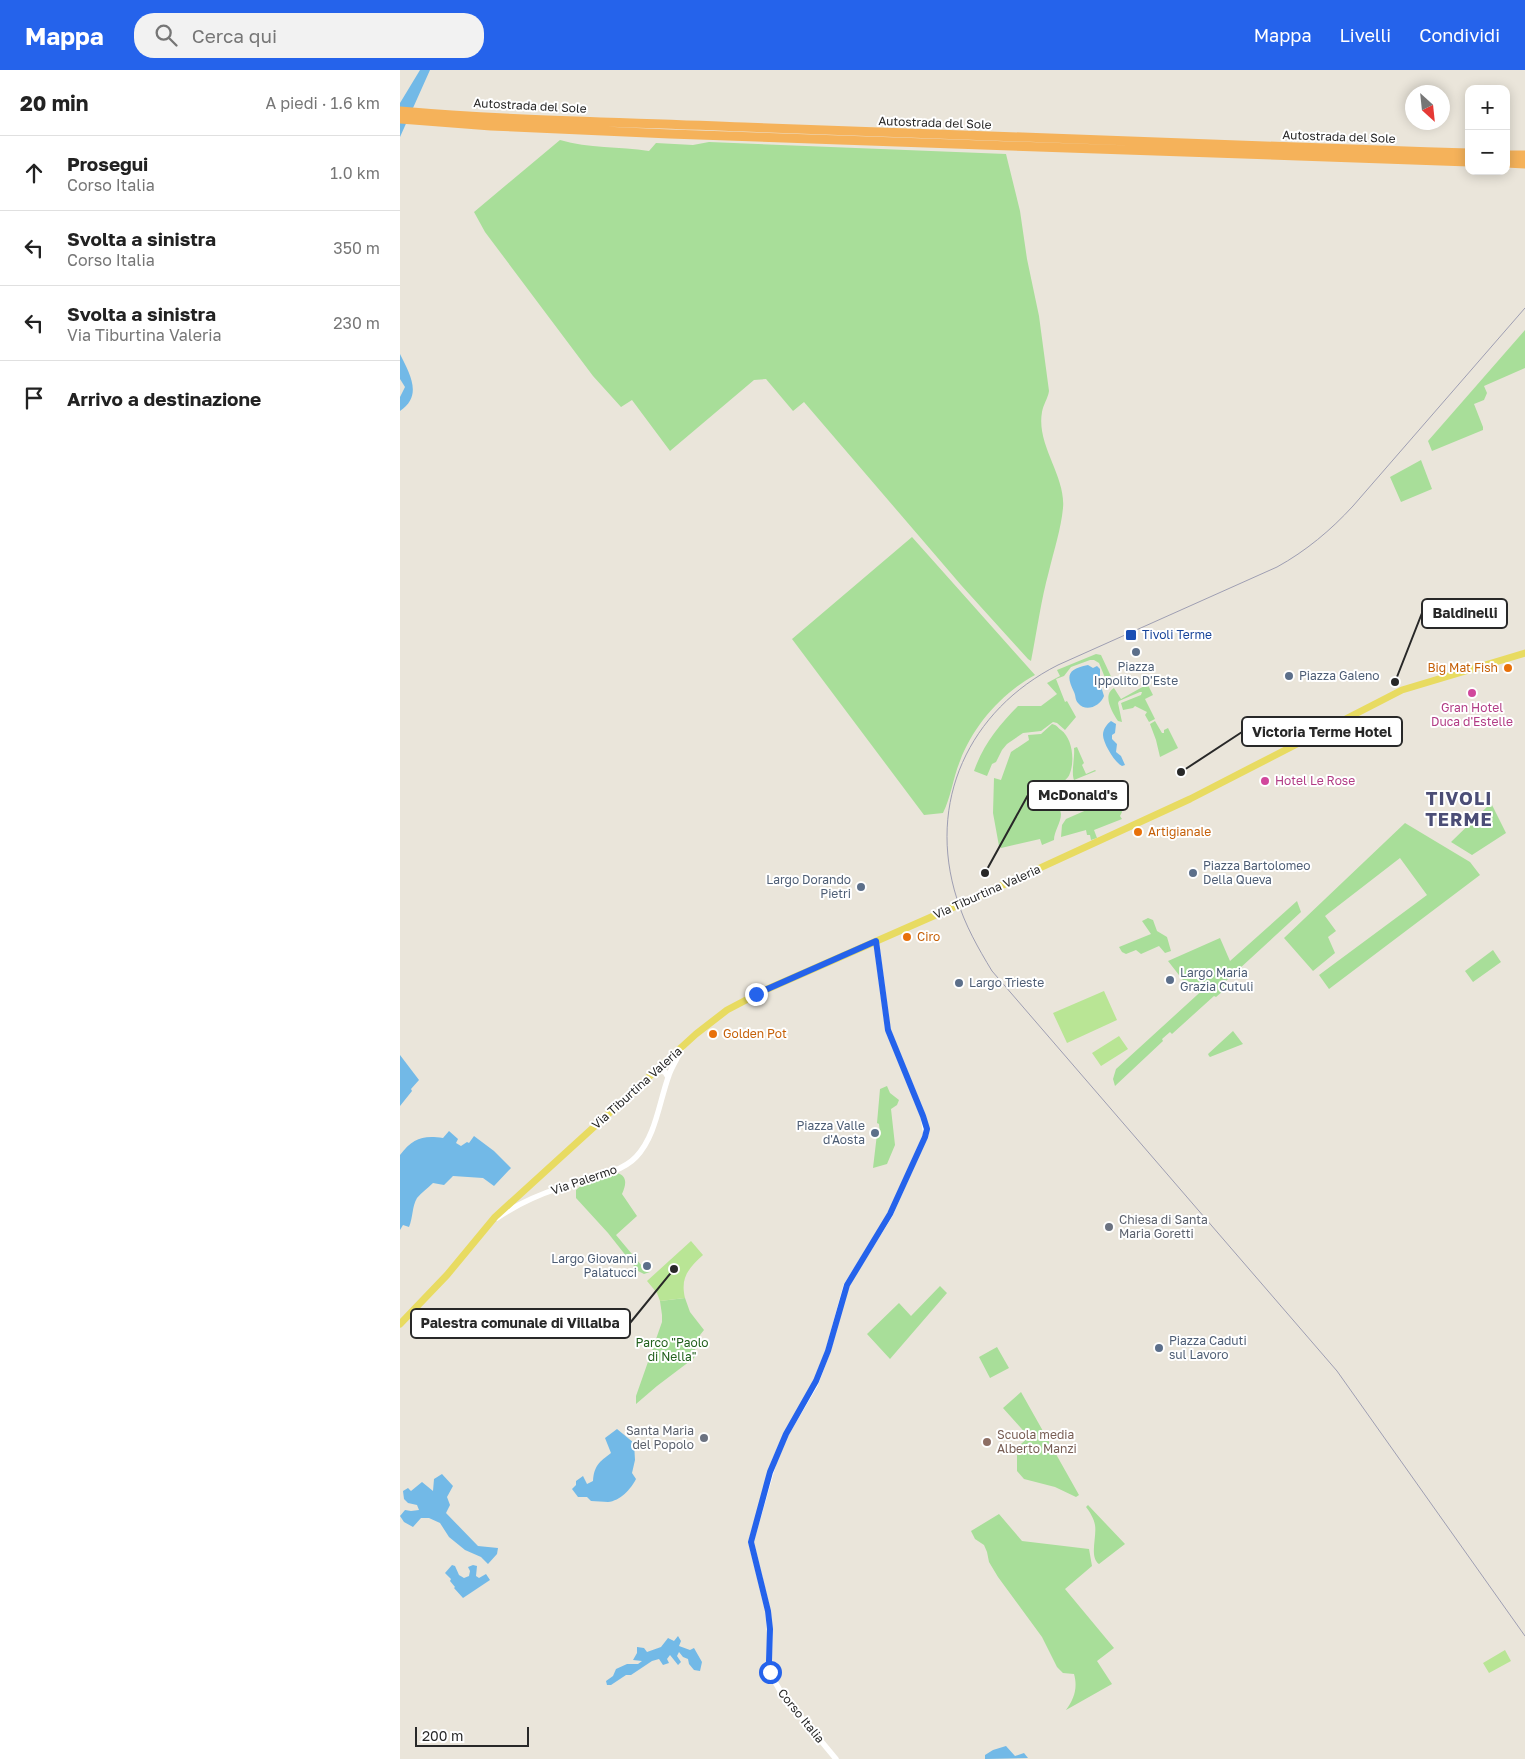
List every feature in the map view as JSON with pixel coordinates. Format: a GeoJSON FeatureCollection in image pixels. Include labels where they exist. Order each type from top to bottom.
{"type":"FeatureCollection","features":[{"type":"Feature","properties":{"kind":"highway","name":"Autostrada del Sole"},"geometry":{"type":"LineString","coordinates":[[400,110],[582,126]]}},
{"type":"Feature","properties":{"kind":"highway","name":"Autostrada del Sole"},"geometry":{"type":"LineString","coordinates":[[400,119],[465,124],[582,126],[1465,162]]}},
{"type":"Feature","properties":{"kind":"highway","name":"Autostrada del Sole"},"geometry":{"type":"LineString","coordinates":[[1057,144],[1465,153]]}},
{"type":"Feature","properties":{"kind":"highway"},"geometry":{"type":"LineString","coordinates":[[1510,156],[1523,160]]}},
{"type":"Feature","properties":{"kind":"highway"},"geometry":{"type":"LineString","coordinates":[[1510,162],[1523,160]]}},
{"type":"Feature","properties":{"kind":"main road","name":"Via Tiburtina Valeria"},"geometry":{"type":"LineString","coordinates":[[400,1324],[442,1281],[495,1217],[710,1022],[737,1004],[1190,799],[1399,692],[1438,678],[1525,653]]}},
{"type":"Feature","properties":{"kind":"street","name":"Corso Italia"},"geometry":{"type":"LineString","coordinates":[[836,1759],[782,1694],[771,1675],[768,1611],[751,1538],[778,1451],[788,1430],[815,1385],[828,1351],[847,1285],[890,1214],[927,1131],[924,1119],[888,1030],[876,941]]}},
{"type":"Feature","properties":{"kind":"street","name":"Via Palermo"},"geometry":{"type":"LineString","coordinates":[[482,1231],[500,1216],[533,1199],[558,1188],[615,1170],[634,1159],[643,1148],[649,1136],[669,1074],[682,1048]]}},
{"type":"Feature","properties":{"kind":"street","name":"Via Palermo"},"geometry":{"type":"LineString","coordinates":[[666,1063],[669,1074]]}},
{"type":"Feature","properties":{"kind":"street"},"geometry":{"type":"LineString","coordinates":[[658,1070],[669,1074]]}},
{"type":"Feature","properties":{"kind":"street"},"geometry":{"type":"LineString","coordinates":[[528,1188],[533,1199]]}},
{"type":"Feature","properties":{"kind":"green space"},"geometry":{"type":"Polygon","coordinates":[[[560,140],[582,145],[649,151],[656,143],[693,145],[709,142],[1006,154],[1020,211],[1027,259],[1039,316],[1049,391],[1042,412],[1043,436],[1063,496],[1061,524],[1044,593],[1031,661],[961,585],[804,402],[793,411],[766,379],[754,380],[670,451],[632,400],[621,407],[593,376],[485,232],[474,212],[560,140]]]}},
{"type":"Feature","properties":{"kind":"green space"},"geometry":{"type":"Polygon","coordinates":[[[1525,330],[1525,368],[1484,386],[1487,393],[1484,400],[1474,404],[1483,430],[1432,451],[1428,441],[1525,330]]]}},
{"type":"Feature","properties":{"kind":"green space"},"geometry":{"type":"Polygon","coordinates":[[[1421,460],[1432,489],[1401,502],[1390,477],[1421,460]]]}},
{"type":"Feature","properties":{"kind":"green space"},"geometry":{"type":"Polygon","coordinates":[[[912,537],[1035,675],[1023,682],[1000,701],[973,735],[960,761],[943,813],[924,815],[792,639],[912,537]]]}},
{"type":"Feature","properties":{"kind":"green space"},"geometry":{"type":"Polygon","coordinates":[[[1096,654],[1101,655],[1115,685],[1108,685],[1099,663],[1094,660],[1071,667],[1064,676],[1056,679],[1065,702],[1067,701],[1076,717],[1065,730],[1053,722],[1041,731],[1023,733],[1007,744],[996,762],[992,764],[987,776],[974,771],[992,736],[1018,706],[1041,706],[1057,694],[1047,683],[1060,676],[1057,670],[1096,654]]]}},
{"type":"Feature","properties":{"kind":"green space"},"geometry":{"type":"Polygon","coordinates":[[[1147,683],[1153,695],[1145,699],[1155,719],[1149,722],[1145,715],[1147,712],[1135,706],[1123,710],[1121,703],[1141,695],[1142,692],[1140,692],[1119,701],[1122,722],[1118,721],[1109,704],[1110,691],[1114,688],[1121,699],[1147,683]]]}},
{"type":"Feature","properties":{"kind":"green space"},"geometry":{"type":"Polygon","coordinates":[[[1155,721],[1162,733],[1168,728],[1178,748],[1160,757],[1150,724],[1155,721]]]}},
{"type":"Feature","properties":{"kind":"green space"},"geometry":{"type":"Polygon","coordinates":[[[1052,724],[1065,734],[1072,749],[1072,767],[1069,776],[1057,788],[1055,794],[1061,814],[1054,840],[1042,845],[1040,839],[1001,848],[999,846],[993,813],[994,778],[1001,780],[1011,752],[1029,740],[1028,735],[1041,734],[1052,724]]]}},
{"type":"Feature","properties":{"kind":"green space"},"geometry":{"type":"Polygon","coordinates":[[[1077,747],[1084,763],[1082,765],[1086,774],[1096,771],[1074,780],[1074,748],[1077,747]]]}},
{"type":"Feature","properties":{"kind":"green space"},"geometry":{"type":"Polygon","coordinates":[[[1109,790],[1114,799],[1117,798],[1122,812],[1120,816],[1122,819],[1094,830],[1097,838],[1091,840],[1086,830],[1061,837],[1062,825],[1066,819],[1107,801],[1103,793],[1109,790]]]}},
{"type":"Feature","properties":{"kind":"green space"},"geometry":{"type":"Polygon","coordinates":[[[1491,803],[1506,833],[1472,855],[1451,842],[1491,803]]]}},
{"type":"Feature","properties":{"kind":"green space"},"geometry":{"type":"Polygon","coordinates":[[[1405,823],[1470,862],[1480,875],[1329,989],[1319,975],[1427,895],[1400,858],[1325,916],[1336,931],[1328,937],[1335,953],[1313,971],[1284,938],[1405,823]]]}},
{"type":"Feature","properties":{"kind":"green space"},"geometry":{"type":"Polygon","coordinates":[[[1297,901],[1301,912],[1226,981],[1223,991],[1216,997],[1214,996],[1172,1034],[1170,1032],[1162,1039],[1163,1041],[1115,1086],[1113,1079],[1116,1069],[1208,985],[1186,984],[1168,961],[1220,938],[1230,961],[1297,901]]]}},
{"type":"Feature","properties":{"kind":"green space"},"geometry":{"type":"Polygon","coordinates":[[[1148,918],[1153,920],[1157,931],[1167,937],[1171,951],[1165,953],[1159,946],[1141,954],[1136,950],[1126,954],[1122,952],[1119,947],[1151,934],[1142,921],[1148,918]]]}},
{"type":"Feature","properties":{"kind":"green space"},"geometry":{"type":"Polygon","coordinates":[[[1493,950],[1501,962],[1473,982],[1465,971],[1493,950]]]}},
{"type":"Feature","properties":{"kind":"green space"},"geometry":{"type":"Polygon","coordinates":[[[1104,991],[1117,1020],[1067,1043],[1053,1013],[1104,991]]]}},
{"type":"Feature","properties":{"kind":"green space"},"geometry":{"type":"Polygon","coordinates":[[[1233,1031],[1243,1044],[1210,1057],[1208,1054],[1233,1031]]]}},
{"type":"Feature","properties":{"kind":"green space"},"geometry":{"type":"Polygon","coordinates":[[[1119,1036],[1128,1049],[1101,1066],[1092,1053],[1119,1036]]]}},
{"type":"Feature","properties":{"kind":"green space"},"geometry":{"type":"Polygon","coordinates":[[[887,1086],[890,1093],[899,1100],[897,1105],[891,1109],[895,1145],[887,1164],[873,1168],[877,1134],[880,1134],[879,1124],[877,1123],[880,1089],[887,1086]]]}},
{"type":"Feature","properties":{"kind":"green space"},"geometry":{"type":"Polygon","coordinates":[[[617,1173],[621,1174],[624,1179],[625,1184],[622,1194],[637,1216],[616,1235],[647,1272],[650,1272],[644,1274],[638,1271],[608,1233],[576,1198],[576,1190],[583,1184],[617,1173]]]}},
{"type":"Feature","properties":{"kind":"green space"},"geometry":{"type":"Polygon","coordinates":[[[691,1241],[703,1255],[687,1274],[684,1284],[685,1298],[660,1301],[657,1293],[647,1281],[691,1241]]]}},
{"type":"Feature","properties":{"kind":"green space"},"geometry":{"type":"Polygon","coordinates":[[[940,1286],[947,1293],[890,1359],[867,1334],[899,1303],[911,1316],[940,1286]]]}},
{"type":"Feature","properties":{"kind":"green space","name":"Parco \"Paolo di Nella\""},"geometry":{"type":"Polygon","coordinates":[[[685,1298],[690,1312],[704,1330],[692,1345],[697,1352],[694,1358],[636,1404],[636,1396],[662,1322],[660,1301],[685,1298]]]}},
{"type":"Feature","properties":{"kind":"green space"},"geometry":{"type":"Polygon","coordinates":[[[997,1347],[1009,1368],[990,1378],[979,1357],[997,1347]]]}},
{"type":"Feature","properties":{"kind":"green space"},"geometry":{"type":"Polygon","coordinates":[[[1021,1392],[1079,1495],[1076,1497],[1055,1487],[1024,1479],[1017,1471],[1015,1449],[1029,1437],[1003,1408],[1021,1392]]]}},
{"type":"Feature","properties":{"kind":"green space"},"geometry":{"type":"Polygon","coordinates":[[[1088,1505],[1125,1544],[1099,1564],[1094,1557],[1095,1525],[1086,1507],[1088,1505]]]}},
{"type":"Feature","properties":{"kind":"green space"},"geometry":{"type":"Polygon","coordinates":[[[999,1514],[1022,1541],[1089,1549],[1092,1566],[1065,1589],[1114,1648],[1097,1661],[1112,1684],[1066,1710],[1071,1702],[1076,1684],[1074,1674],[1063,1673],[1057,1667],[1042,1637],[989,1562],[984,1545],[975,1539],[971,1531],[999,1514]]]}},
{"type":"Feature","properties":{"kind":"green space"},"geometry":{"type":"Polygon","coordinates":[[[1505,1650],[1511,1661],[1489,1673],[1483,1663],[1505,1650]]]}},
{"type":"Feature","properties":{"kind":"water"},"geometry":{"type":"Polygon","coordinates":[[[420,70],[430,70],[400,137],[400,103],[420,70]]]}},
{"type":"Feature","properties":{"kind":"water"},"geometry":{"type":"Polygon","coordinates":[[[400,354],[410,377],[413,392],[407,405],[400,411],[400,397],[405,387],[400,379],[400,354]]]}},
{"type":"Feature","properties":{"kind":"water"},"geometry":{"type":"Polygon","coordinates":[[[1088,665],[1093,668],[1097,666],[1100,669],[1100,683],[1104,696],[1096,705],[1085,708],[1077,702],[1069,677],[1072,671],[1088,665]]]}},
{"type":"Feature","properties":{"kind":"water"},"geometry":{"type":"Polygon","coordinates":[[[1111,721],[1116,724],[1112,739],[1117,744],[1116,752],[1121,756],[1125,765],[1122,766],[1107,748],[1104,739],[1104,729],[1111,721]]]}},
{"type":"Feature","properties":{"kind":"water"},"geometry":{"type":"Polygon","coordinates":[[[400,1055],[419,1080],[400,1106],[400,1055]]]}},
{"type":"Feature","properties":{"kind":"water"},"geometry":{"type":"Polygon","coordinates":[[[449,1131],[458,1139],[456,1143],[461,1146],[467,1142],[469,1143],[474,1136],[494,1151],[511,1168],[494,1186],[483,1178],[453,1176],[444,1185],[433,1183],[417,1198],[409,1227],[403,1225],[400,1230],[400,1155],[414,1141],[430,1137],[443,1138],[449,1131]]]}},
{"type":"Feature","properties":{"kind":"water"},"geometry":{"type":"Polygon","coordinates":[[[617,1429],[634,1443],[635,1460],[632,1473],[636,1479],[634,1483],[625,1494],[608,1502],[591,1501],[587,1497],[578,1497],[572,1489],[576,1485],[576,1481],[583,1476],[587,1484],[593,1481],[598,1465],[611,1453],[605,1438],[617,1429]]]}},
{"type":"Feature","properties":{"kind":"water"},"geometry":{"type":"Polygon","coordinates":[[[442,1474],[453,1486],[447,1497],[450,1505],[446,1513],[478,1546],[498,1548],[497,1554],[488,1564],[481,1557],[465,1550],[449,1537],[440,1523],[429,1518],[421,1518],[413,1527],[404,1522],[400,1516],[405,1510],[419,1510],[417,1505],[408,1503],[404,1499],[403,1491],[408,1488],[411,1491],[422,1482],[433,1491],[434,1479],[442,1474]]]}},
{"type":"Feature","properties":{"kind":"water"},"geometry":{"type":"Polygon","coordinates":[[[452,1565],[455,1566],[459,1575],[464,1578],[469,1576],[470,1571],[468,1567],[477,1566],[476,1576],[479,1578],[486,1574],[490,1580],[463,1598],[445,1573],[452,1565]]]}},
{"type":"Feature","properties":{"kind":"water"},"geometry":{"type":"Polygon","coordinates":[[[678,1636],[681,1641],[679,1646],[690,1650],[694,1648],[702,1662],[700,1671],[694,1670],[689,1664],[688,1659],[679,1652],[677,1656],[681,1662],[678,1665],[670,1655],[667,1659],[669,1663],[663,1665],[659,1659],[652,1661],[631,1675],[626,1675],[611,1685],[607,1685],[606,1681],[613,1676],[616,1669],[627,1664],[638,1664],[642,1661],[633,1660],[637,1653],[637,1647],[644,1648],[647,1652],[661,1647],[668,1638],[674,1641],[678,1636]]]}},
{"type":"Feature","properties":{"kind":"water"},"geometry":{"type":"Polygon","coordinates":[[[1006,1746],[1015,1756],[1024,1753],[1028,1758],[985,1759],[985,1755],[993,1750],[1006,1746]]]}},
{"type":"Feature","properties":{"kind":"railway"},"geometry":{"type":"LineString","coordinates":[[1525,308],[1353,506],[1327,532],[1308,547],[1277,567],[1058,665],[1027,684],[1000,707],[979,733],[962,762],[952,794],[947,828],[949,863],[957,899],[972,936],[992,971],[1337,1371],[1525,1636]]}},
{"type":"Feature","properties":{"kind":"place","name":"Tivoli Terme"},"geometry":{"type":"Point","coordinates":[1131,635]}},
{"type":"Feature","properties":{"kind":"place","name":"Piazza Ippolito D'Este"},"geometry":{"type":"Point","coordinates":[1136,652]}},
{"type":"Feature","properties":{"kind":"place","name":"Big Mat Fish"},"geometry":{"type":"Point","coordinates":[1508,668]}},
{"type":"Feature","properties":{"kind":"place","name":"Piazza Galeno"},"geometry":{"type":"Point","coordinates":[1289,676]}},
{"type":"Feature","properties":{"kind":"place","name":"Baldinelli"},"geometry":{"type":"Point","coordinates":[1395,682]}},
{"type":"Feature","properties":{"kind":"place","name":"Gran Hotel Duca d'Estelle"},"geometry":{"type":"Point","coordinates":[1472,693]}},
{"type":"Feature","properties":{"kind":"place","name":"Victoria Terme Hotel"},"geometry":{"type":"Point","coordinates":[1181,772]}},
{"type":"Feature","properties":{"kind":"place","name":"Hotel Le Rose"},"geometry":{"type":"Point","coordinates":[1265,781]}},
{"type":"Feature","properties":{"kind":"place","name":"Artigianale"},"geometry":{"type":"Point","coordinates":[1138,832]}},
{"type":"Feature","properties":{"kind":"place","name":"McDonald's"},"geometry":{"type":"Point","coordinates":[985,873]}},
{"type":"Feature","properties":{"kind":"place","name":"Piazza Bartolomeo Della Queva"},"geometry":{"type":"Point","coordinates":[1193,873]}},
{"type":"Feature","properties":{"kind":"place","name":"Largo Dorando Pietri"},"geometry":{"type":"Point","coordinates":[861,887]}},
{"type":"Feature","properties":{"kind":"place","name":"Ciro"},"geometry":{"type":"Point","coordinates":[907,937]}},
{"type":"Feature","properties":{"kind":"place","name":"Largo Maria Grazia Cutuli"},"geometry":{"type":"Point","coordinates":[1170,980]}},
{"type":"Feature","properties":{"kind":"place","name":"Largo Trieste"},"geometry":{"type":"Point","coordinates":[959,983]}},
{"type":"Feature","properties":{"kind":"place","name":"Golden Pot"},"geometry":{"type":"Point","coordinates":[713,1034]}},
{"type":"Feature","properties":{"kind":"place","name":"Piazza Valle d'Aosta"},"geometry":{"type":"Point","coordinates":[875,1133]}},
{"type":"Feature","properties":{"kind":"place","name":"Chiesa di Santa Maria Goretti"},"geometry":{"type":"Point","coordinates":[1109,1227]}},
{"type":"Feature","properties":{"kind":"place","name":"Largo Giovanni Palatucci"},"geometry":{"type":"Point","coordinates":[647,1266]}},
{"type":"Feature","properties":{"kind":"place","name":"Palestra comunale di Villalba"},"geometry":{"type":"Point","coordinates":[674,1269]}},
{"type":"Feature","properties":{"kind":"place","name":"Piazza Caduti sul Lavoro"},"geometry":{"type":"Point","coordinates":[1159,1348]}},
{"type":"Feature","properties":{"kind":"place","name":"Santa Maria del Popolo"},"geometry":{"type":"Point","coordinates":[704,1438]}},
{"type":"Feature","properties":{"kind":"place","name":"Scuola media Alberto Manzi"},"geometry":{"type":"Point","coordinates":[987,1442]}},
{"type":"Feature","properties":{"kind":"district","name":"TIVOLI TERME"},"geometry":{"type":"Point","coordinates":[1459,810]}},
{"type":"Feature","properties":{"kind":"route"},"geometry":{"type":"LineString","coordinates":[[756,994],[876,941],[888,1030],[927,1131],[890,1214],[847,1285],[828,1351],[812,1392],[786,1434],[770,1472],[751,1542],[767,1602],[770,1629],[770,1672]]}}]}
